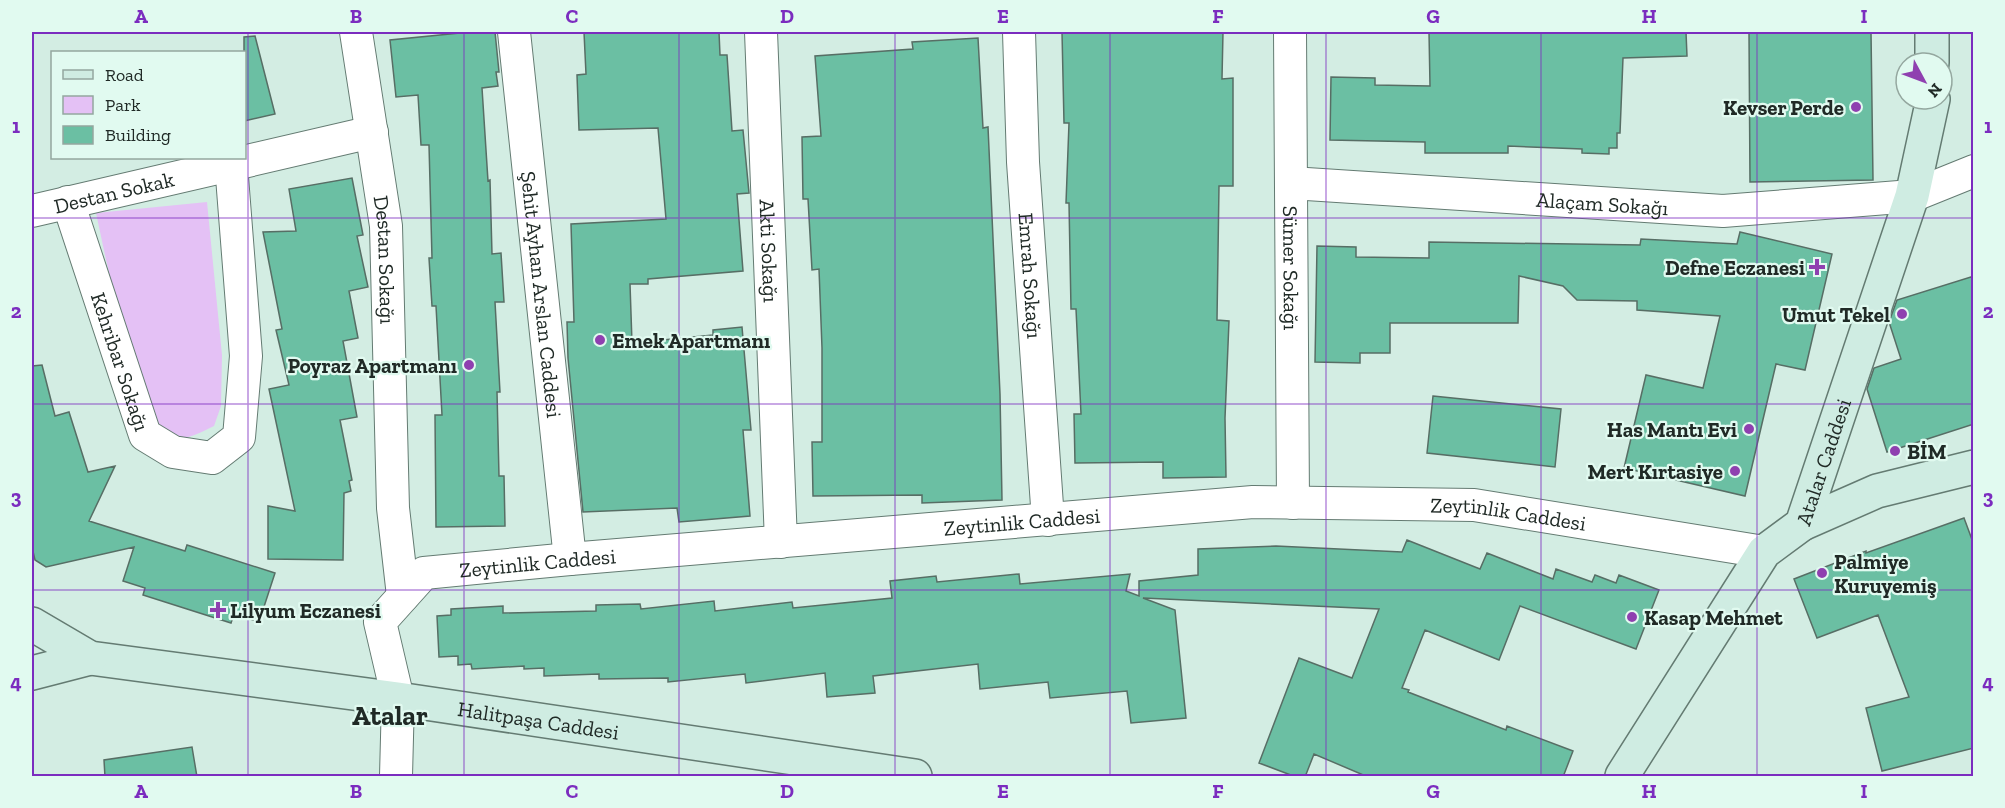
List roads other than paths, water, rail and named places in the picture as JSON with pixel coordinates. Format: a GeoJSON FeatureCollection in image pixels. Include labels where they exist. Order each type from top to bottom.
{"type":"FeatureCollection","features":[{"type":"Feature","properties":{"kind":"street","name":"Destan Sokağı"},"geometry":{"type":"LineString","coordinates":[[356,32],[386,226],[393,508],[403,596]]}},
{"type":"Feature","properties":{"kind":"street","name":"Şehit Ayhan Arslan Caddesi"},"geometry":{"type":"LineString","coordinates":[[513,32],[570,559]]}},
{"type":"Feature","properties":{"kind":"street","name":"Akti Sokağı"},"geometry":{"type":"LineString","coordinates":[[761,32],[781,543]]}},
{"type":"Feature","properties":{"kind":"street","name":"Emrah Sokağı"},"geometry":{"type":"LineString","coordinates":[[1019,32],[1023,162],[1048,520]]}},
{"type":"Feature","properties":{"kind":"street","name":"Sümer Sokağı"},"geometry":{"type":"LineString","coordinates":[[1290,32],[1293,503]]}},
{"type":"Feature","properties":{"kind":"street"},"geometry":{"type":"LineString","coordinates":[[1932,32],[1932,51]]}},
{"type":"Feature","properties":{"kind":"street","name":"Atalar Caddesi"},"geometry":{"type":"LineString","coordinates":[[1622,777],[1764,552],[1802,524],[1912,196],[1930,111]]}},
{"type":"Feature","properties":{"kind":"street","name":"Destan Sokak"},"geometry":{"type":"LineString","coordinates":[[32,211],[372,132]]}},
{"type":"Feature","properties":{"kind":"street","name":"Kehribar Sokağı"},"geometry":{"type":"LineString","coordinates":[[68,202],[145,435],[173,452],[212,458],[239,436],[246,356],[231,164]]}},
{"type":"Feature","properties":{"kind":"street","name":"Alaçam Sokağı"},"geometry":{"type":"LineString","coordinates":[[1291,183],[1723,211],[1912,196],[1974,171]]}},
{"type":"Feature","properties":{"kind":"street"},"geometry":{"type":"LineString","coordinates":[[1802,524],[1877,491],[1974,467]]}},
{"type":"Feature","properties":{"kind":"street","name":"Zeytinlik Caddesi"},"geometry":{"type":"LineString","coordinates":[[398,699],[380,622],[424,573],[1253,502],[1474,505],[1764,552]]}},
{"type":"Feature","properties":{"kind":"street"},"geometry":{"type":"LineString","coordinates":[[32,624],[90,658]]}},
{"type":"Feature","properties":{"kind":"street"},"geometry":{"type":"LineString","coordinates":[[32,674],[90,658]]}},
{"type":"Feature","properties":{"kind":"street","name":"Halitpaşa Caddesi"},"geometry":{"type":"LineString","coordinates":[[90,658],[398,699],[872,773],[915,777]]}},
{"type":"Feature","properties":{"kind":"street"},"geometry":{"type":"LineString","coordinates":[[396,777],[398,699]]}},
{"type":"Feature","properties":{"kind":"place","name":"Kevser Perde"},"geometry":{"type":"Point","coordinates":[1856,107]}},
{"type":"Feature","properties":{"kind":"place","name":"Defne Eczanesi"},"geometry":{"type":"Point","coordinates":[1817,267]}},
{"type":"Feature","properties":{"kind":"place","name":"Umut Tekel"},"geometry":{"type":"Point","coordinates":[1902,314]}},
{"type":"Feature","properties":{"kind":"place","name":"Emek Apartmanı"},"geometry":{"type":"Point","coordinates":[600,340]}},
{"type":"Feature","properties":{"kind":"place","name":"Poyraz Apartmanı"},"geometry":{"type":"Point","coordinates":[469,365]}},
{"type":"Feature","properties":{"kind":"place","name":"Has Mantı Evi"},"geometry":{"type":"Point","coordinates":[1749,429]}},
{"type":"Feature","properties":{"kind":"place","name":"BİM"},"geometry":{"type":"Point","coordinates":[1895,451]}},
{"type":"Feature","properties":{"kind":"place","name":"Mert Kırtasiye"},"geometry":{"type":"Point","coordinates":[1735,471]}},
{"type":"Feature","properties":{"kind":"place","name":"Palmiye Kuruyemiş"},"geometry":{"type":"Point","coordinates":[1822,573]}},
{"type":"Feature","properties":{"kind":"place","name":"Lilyum Eczanesi"},"geometry":{"type":"Point","coordinates":[218,610]}},
{"type":"Feature","properties":{"kind":"place","name":"Kasap Mehmet"},"geometry":{"type":"Point","coordinates":[1632,617]}},
{"type":"Feature","properties":{"kind":"district","name":"Atalar"},"geometry":{"type":"Point","coordinates":[390,716]}}]}
